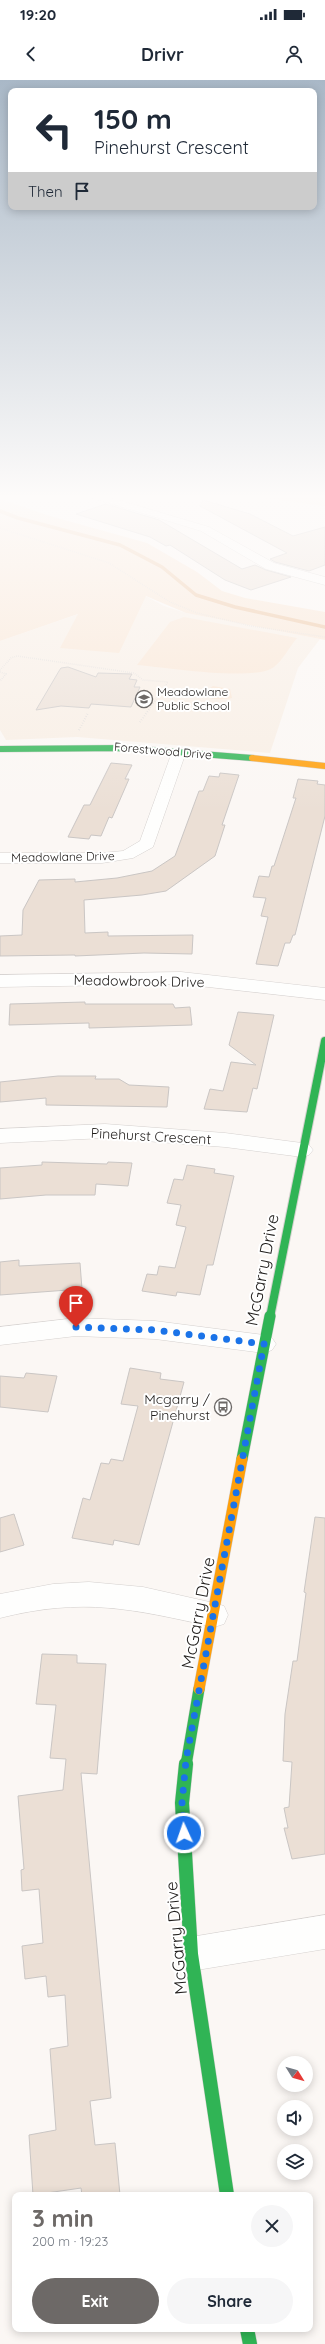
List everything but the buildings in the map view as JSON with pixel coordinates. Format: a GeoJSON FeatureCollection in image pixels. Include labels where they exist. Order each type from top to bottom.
{"type":"FeatureCollection","features":[{"type":"Feature","properties":{"kind":"street","name":"Forestwood Drive"},"geometry":{"type":"LineString","coordinates":[[0,749],[70,745],[179,752],[325,766]]}},
{"type":"Feature","properties":{"kind":"street","name":"Meadowlane Drive"},"geometry":{"type":"LineString","coordinates":[[0,858],[102,858],[127,855],[138,850],[147,844],[179,752]]}},
{"type":"Feature","properties":{"kind":"street","name":"Meadowbrook Drive"},"geometry":{"type":"LineString","coordinates":[[0,981],[180,978],[325,994]]}},
{"type":"Feature","properties":{"kind":"street","name":"McGarry Drive"},"geometry":{"type":"LineString","coordinates":[[227,2192],[191,1954],[182,1803],[186,1760],[264,1344],[325,1041]]}},
{"type":"Feature","properties":{"kind":"street","name":"Pinehurst Crescent"},"geometry":{"type":"LineString","coordinates":[[0,1136],[106,1131],[226,1140],[302,1150]]}},
{"type":"Feature","properties":{"kind":"street"},"geometry":{"type":"LineString","coordinates":[[0,1336],[76,1327],[155,1330],[264,1344]]}},
{"type":"Feature","properties":{"kind":"street"},"geometry":{"type":"LineString","coordinates":[[0,1606],[60,1594],[105,1594],[144,1599],[214,1615]]}},
{"type":"Feature","properties":{"kind":"street"},"geometry":{"type":"LineString","coordinates":[[191,1954],[325,1932]]}},
{"type":"Feature","properties":{"kind":"street"},"geometry":{"type":"LineString","coordinates":[[248,2332],[250,2344]]}},
{"type":"Feature","properties":{"kind":"path"},"geometry":{"type":"LineString","coordinates":[[164,600],[180,607],[253,625],[325,637]]}},
{"type":"Feature","properties":{"kind":"path"},"geometry":{"type":"LineString","coordinates":[[0,680],[6,674],[0,671],[11,658],[17,656],[134,673],[143,680],[168,682],[140,722]]}},
{"type":"Feature","properties":{"kind":"shaded area"},"geometry":{"type":"Polygon","coordinates":[[[0,600],[144,600],[119,653],[60,648],[78,614],[0,641],[0,600]]]}},
{"type":"Feature","properties":{"kind":"shaded area","name":"Meadowlane Public School"},"geometry":{"type":"Polygon","coordinates":[[[121,600],[152,600],[164,606],[186,613],[320,639],[298,668],[270,753],[77,737],[6,740],[0,730],[0,641],[121,600]]]}},
{"type":"Feature","properties":{"kind":"shaded area"},"geometry":{"type":"Polygon","coordinates":[[[155,600],[254,600],[325,612],[325,640],[186,613],[155,600]]]}},
{"type":"Feature","properties":{"kind":"shaded area"},"geometry":{"type":"Polygon","coordinates":[[[184,617],[297,638],[274,667],[264,671],[229,673],[137,665],[170,622],[184,617]]]}},
{"type":"Feature","properties":{"kind":"shaded area"},"geometry":{"type":"Polygon","coordinates":[[[213,686],[230,689],[232,698],[216,699],[201,694],[213,686]]]}},
{"type":"Feature","properties":{"kind":"waterway"},"geometry":{"type":"LineString","coordinates":[[211,600],[235,607],[325,627]]}},
{"type":"Feature","properties":{"kind":"traffic: fast"},"geometry":{"type":"LineString","coordinates":[[0,749],[63,747],[126,748],[252,758]]}},
{"type":"Feature","properties":{"kind":"traffic: fast"},"geometry":{"type":"LineString","coordinates":[[242,1459],[325,1041]]}},
{"type":"Feature","properties":{"kind":"traffic: fast"},"geometry":{"type":"LineString","coordinates":[[199,1689],[186,1760],[182,1803],[191,1954],[227,2192]]}},
{"type":"Feature","properties":{"kind":"traffic: fast"},"geometry":{"type":"LineString","coordinates":[[248,2332],[250,2344]]}},
{"type":"Feature","properties":{"kind":"traffic: slow"},"geometry":{"type":"LineString","coordinates":[[252,758],[325,766]]}},
{"type":"Feature","properties":{"kind":"traffic: slow"},"geometry":{"type":"LineString","coordinates":[[199,1689],[242,1459]]}},
{"type":"Feature","properties":{"kind":"place","name":"Meadowlane Public School"},"geometry":{"type":"Point","coordinates":[144,699]}},
{"type":"Feature","properties":{"kind":"place","name":"Mcgarry / Pinehurst"},"geometry":{"type":"Point","coordinates":[223,1407]}},
{"type":"Feature","properties":{"kind":"route"},"geometry":{"type":"LineString","coordinates":[[76,1327],[155,1330],[264,1344],[186,1760],[182,1803],[184,1833]]}}]}
